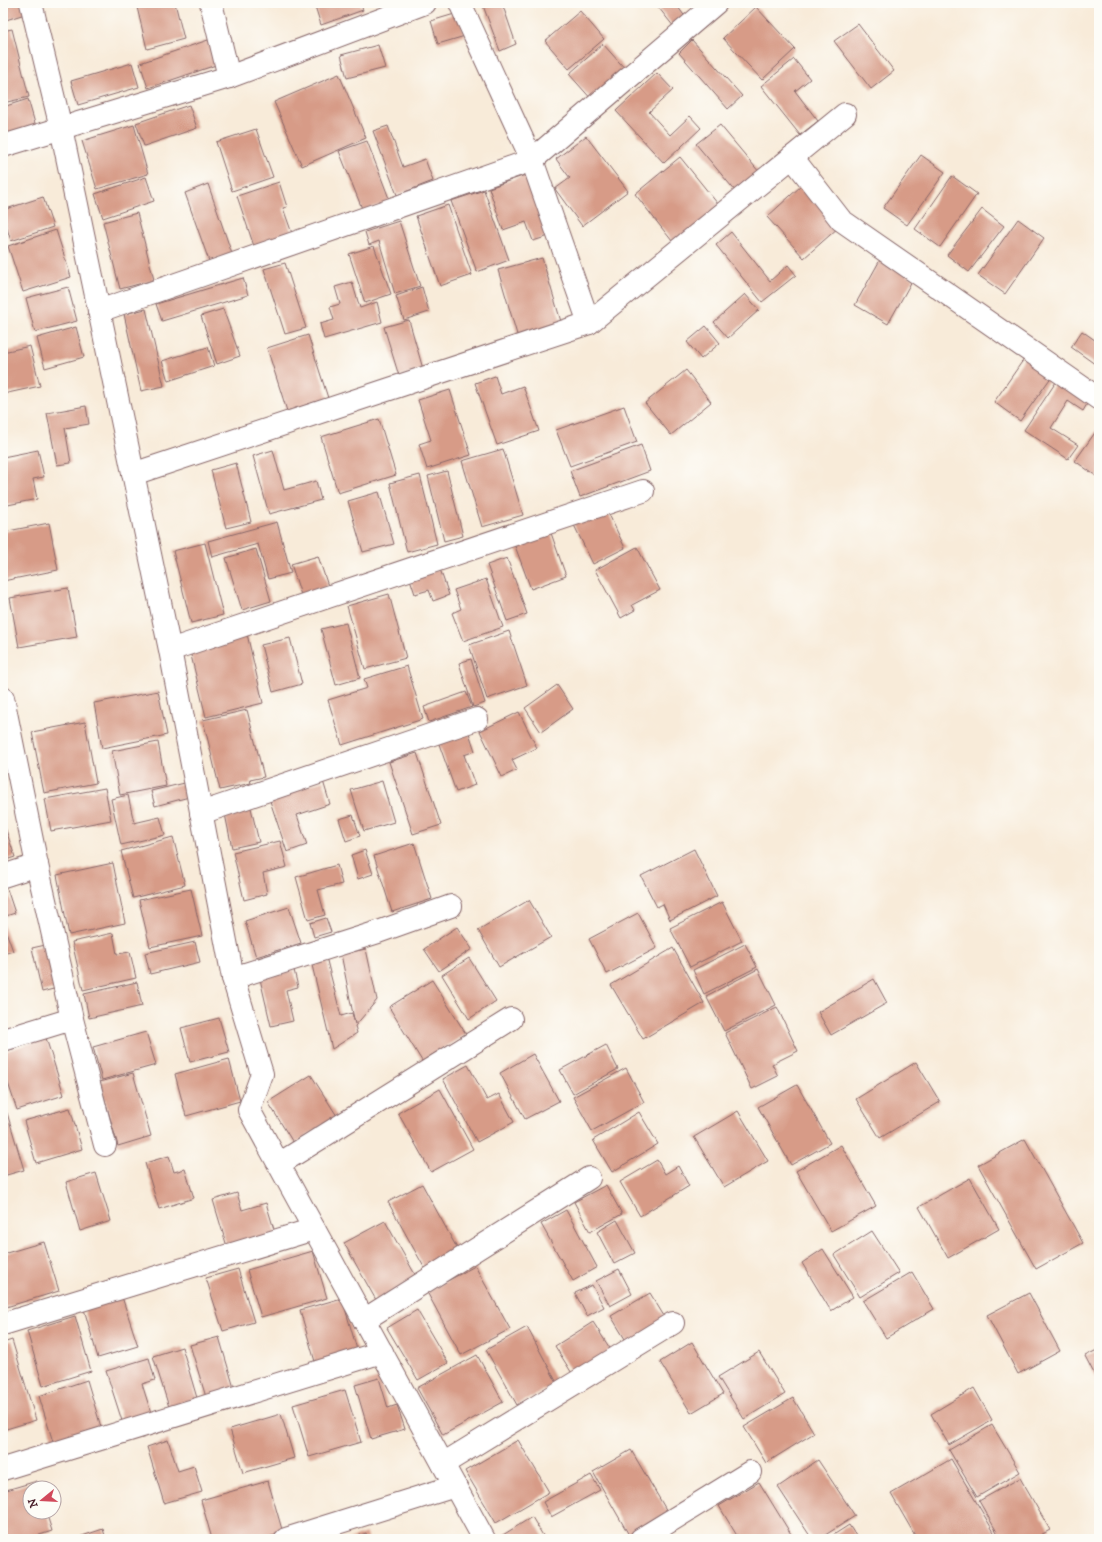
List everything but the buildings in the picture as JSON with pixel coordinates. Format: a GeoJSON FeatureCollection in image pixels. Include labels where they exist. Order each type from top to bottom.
{"type":"FeatureCollection","features":[{"type":"Feature","properties":{"kind":"street"},"geometry":{"type":"LineString","coordinates":[[31,3],[61,128],[170,650],[233,978],[262,1074],[249,1110],[484,1539]]}},
{"type":"Feature","properties":{"kind":"street"},"geometry":{"type":"LineString","coordinates":[[211,3],[229,77]]}},
{"type":"Feature","properties":{"kind":"street"},"geometry":{"type":"LineString","coordinates":[[3,146],[229,77],[425,3]]}},
{"type":"Feature","properties":{"kind":"street"},"geometry":{"type":"LineString","coordinates":[[460,3],[532,160],[589,323]]}},
{"type":"Feature","properties":{"kind":"street"},"geometry":{"type":"LineString","coordinates":[[99,311],[532,160],[716,3]]}},
{"type":"Feature","properties":{"kind":"street"},"geometry":{"type":"LineString","coordinates":[[133,474],[589,323],[845,114]]}},
{"type":"Feature","properties":{"kind":"street"},"geometry":{"type":"LineString","coordinates":[[792,157],[841,220],[1099,398]]}},
{"type":"Feature","properties":{"kind":"street"},"geometry":{"type":"LineString","coordinates":[[170,650],[643,491]]}},
{"type":"Feature","properties":{"kind":"street"},"geometry":{"type":"LineString","coordinates":[[3,698],[37,865],[72,1019],[105,1145]]}},
{"type":"Feature","properties":{"kind":"street"},"geometry":{"type":"LineString","coordinates":[[201,813],[477,719]]}},
{"type":"Feature","properties":{"kind":"street"},"geometry":{"type":"LineString","coordinates":[[3,876],[37,865]]}},
{"type":"Feature","properties":{"kind":"street"},"geometry":{"type":"LineString","coordinates":[[233,978],[378,932],[451,906]]}},
{"type":"Feature","properties":{"kind":"street"},"geometry":{"type":"LineString","coordinates":[[3,1040],[72,1019]]}},
{"type":"Feature","properties":{"kind":"street"},"geometry":{"type":"LineString","coordinates":[[279,1164],[511,1019]]}},
{"type":"Feature","properties":{"kind":"street"},"geometry":{"type":"LineString","coordinates":[[364,1320],[589,1178]]}},
{"type":"Feature","properties":{"kind":"street"},"geometry":{"type":"LineString","coordinates":[[3,1324],[314,1229]]}},
{"type":"Feature","properties":{"kind":"street"},"geometry":{"type":"LineString","coordinates":[[443,1464],[673,1323]]}},
{"type":"Feature","properties":{"kind":"street"},"geometry":{"type":"LineString","coordinates":[[3,1469],[382,1352]]}},
{"type":"Feature","properties":{"kind":"street"},"geometry":{"type":"LineString","coordinates":[[641,1539],[750,1472]]}},
{"type":"Feature","properties":{"kind":"street"},"geometry":{"type":"LineString","coordinates":[[286,1539],[455,1486]]}}]}
